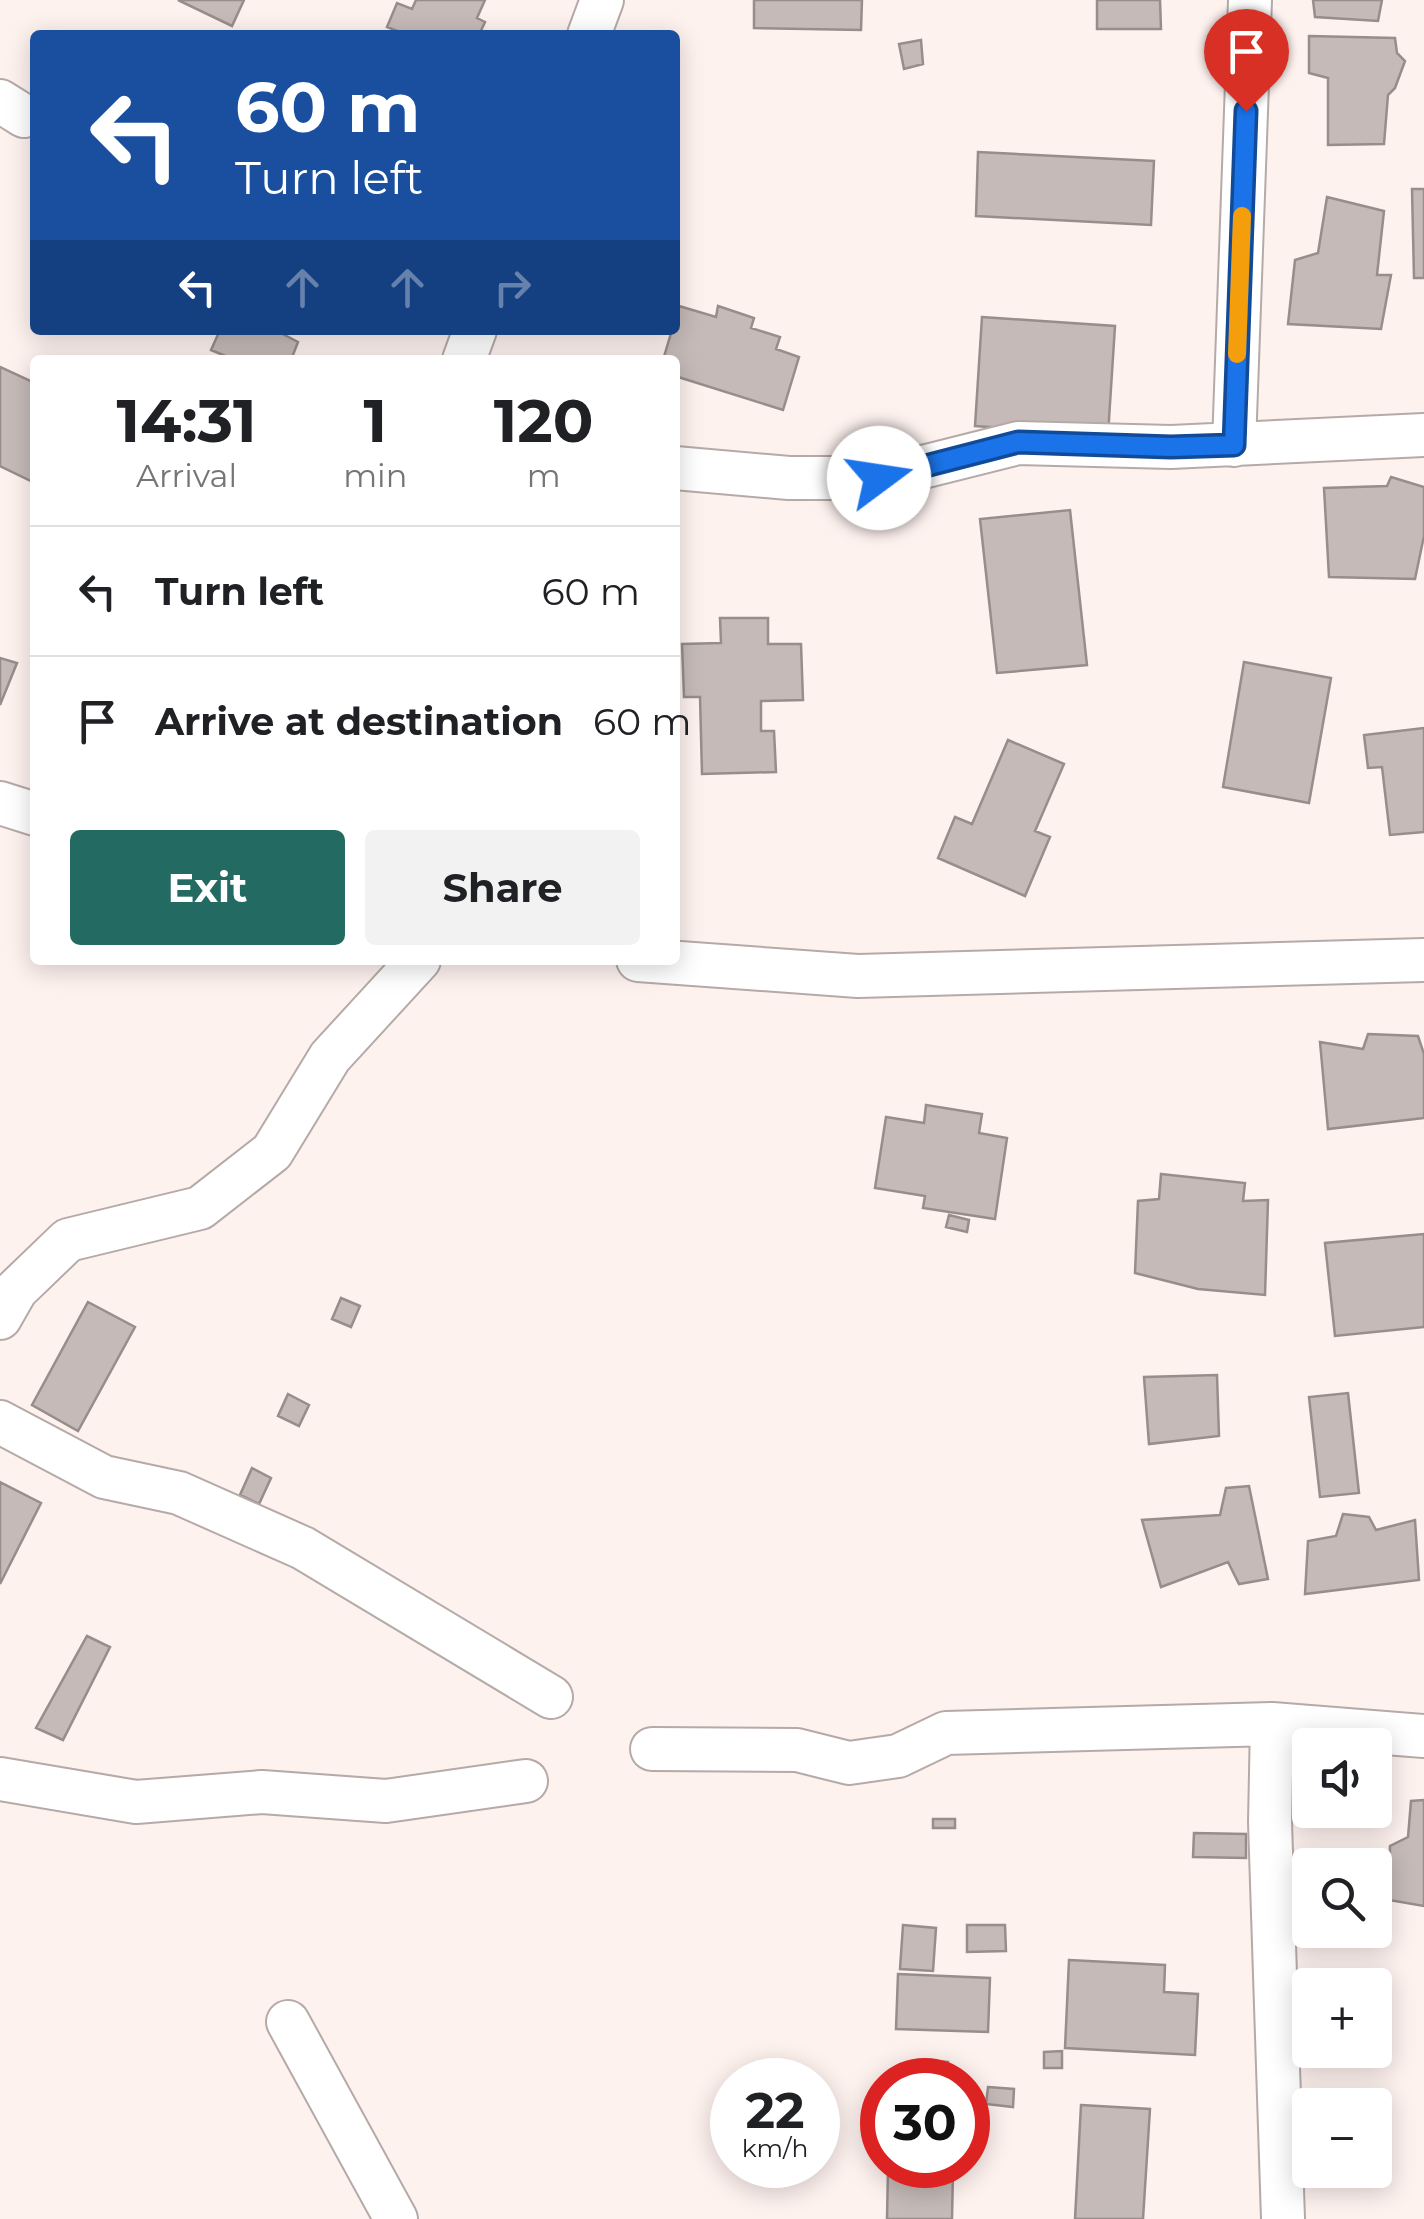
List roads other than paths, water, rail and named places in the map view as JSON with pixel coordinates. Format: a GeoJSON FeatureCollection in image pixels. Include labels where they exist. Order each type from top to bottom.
{"type":"FeatureCollection","features":[{"type":"Feature","properties":{"kind":"street"},"geometry":{"type":"LineString","coordinates":[[590,30],[602,0]]}},
{"type":"Feature","properties":{"kind":"street"},"geometry":{"type":"LineString","coordinates":[[1234,445],[1250,0]]}},
{"type":"Feature","properties":{"kind":"street"},"geometry":{"type":"LineString","coordinates":[[680,468],[789,478],[879,478],[1018,442],[1171,447],[1424,436]]}},
{"type":"Feature","properties":{"kind":"street"},"geometry":{"type":"LineString","coordinates":[[0,802],[30,812]]}},
{"type":"Feature","properties":{"kind":"street"},"geometry":{"type":"LineString","coordinates":[[680,963],[858,976],[1424,960]]}},
{"type":"Feature","properties":{"kind":"street"},"geometry":{"type":"LineString","coordinates":[[0,1318],[16,1290],[68,1240],[200,1208],[272,1152],[330,1057],[414,965]]}},
{"type":"Feature","properties":{"kind":"street"},"geometry":{"type":"LineString","coordinates":[[0,1422],[104,1476],[180,1494],[303,1548],[551,1697]]}},
{"type":"Feature","properties":{"kind":"street"},"geometry":{"type":"LineString","coordinates":[[652,1749],[797,1750],[849,1763],[898,1756],[946,1733],[1272,1724],[1424,1736]]}},
{"type":"Feature","properties":{"kind":"street"},"geometry":{"type":"LineString","coordinates":[[1272,1724],[1270,1822],[1283,2219]]}},
{"type":"Feature","properties":{"kind":"street"},"geometry":{"type":"LineString","coordinates":[[0,1779],[136,1802],[262,1792],[386,1801],[526,1780]]}},
{"type":"Feature","properties":{"kind":"street"},"geometry":{"type":"LineString","coordinates":[[288,2022],[396,2219]]}}]}
